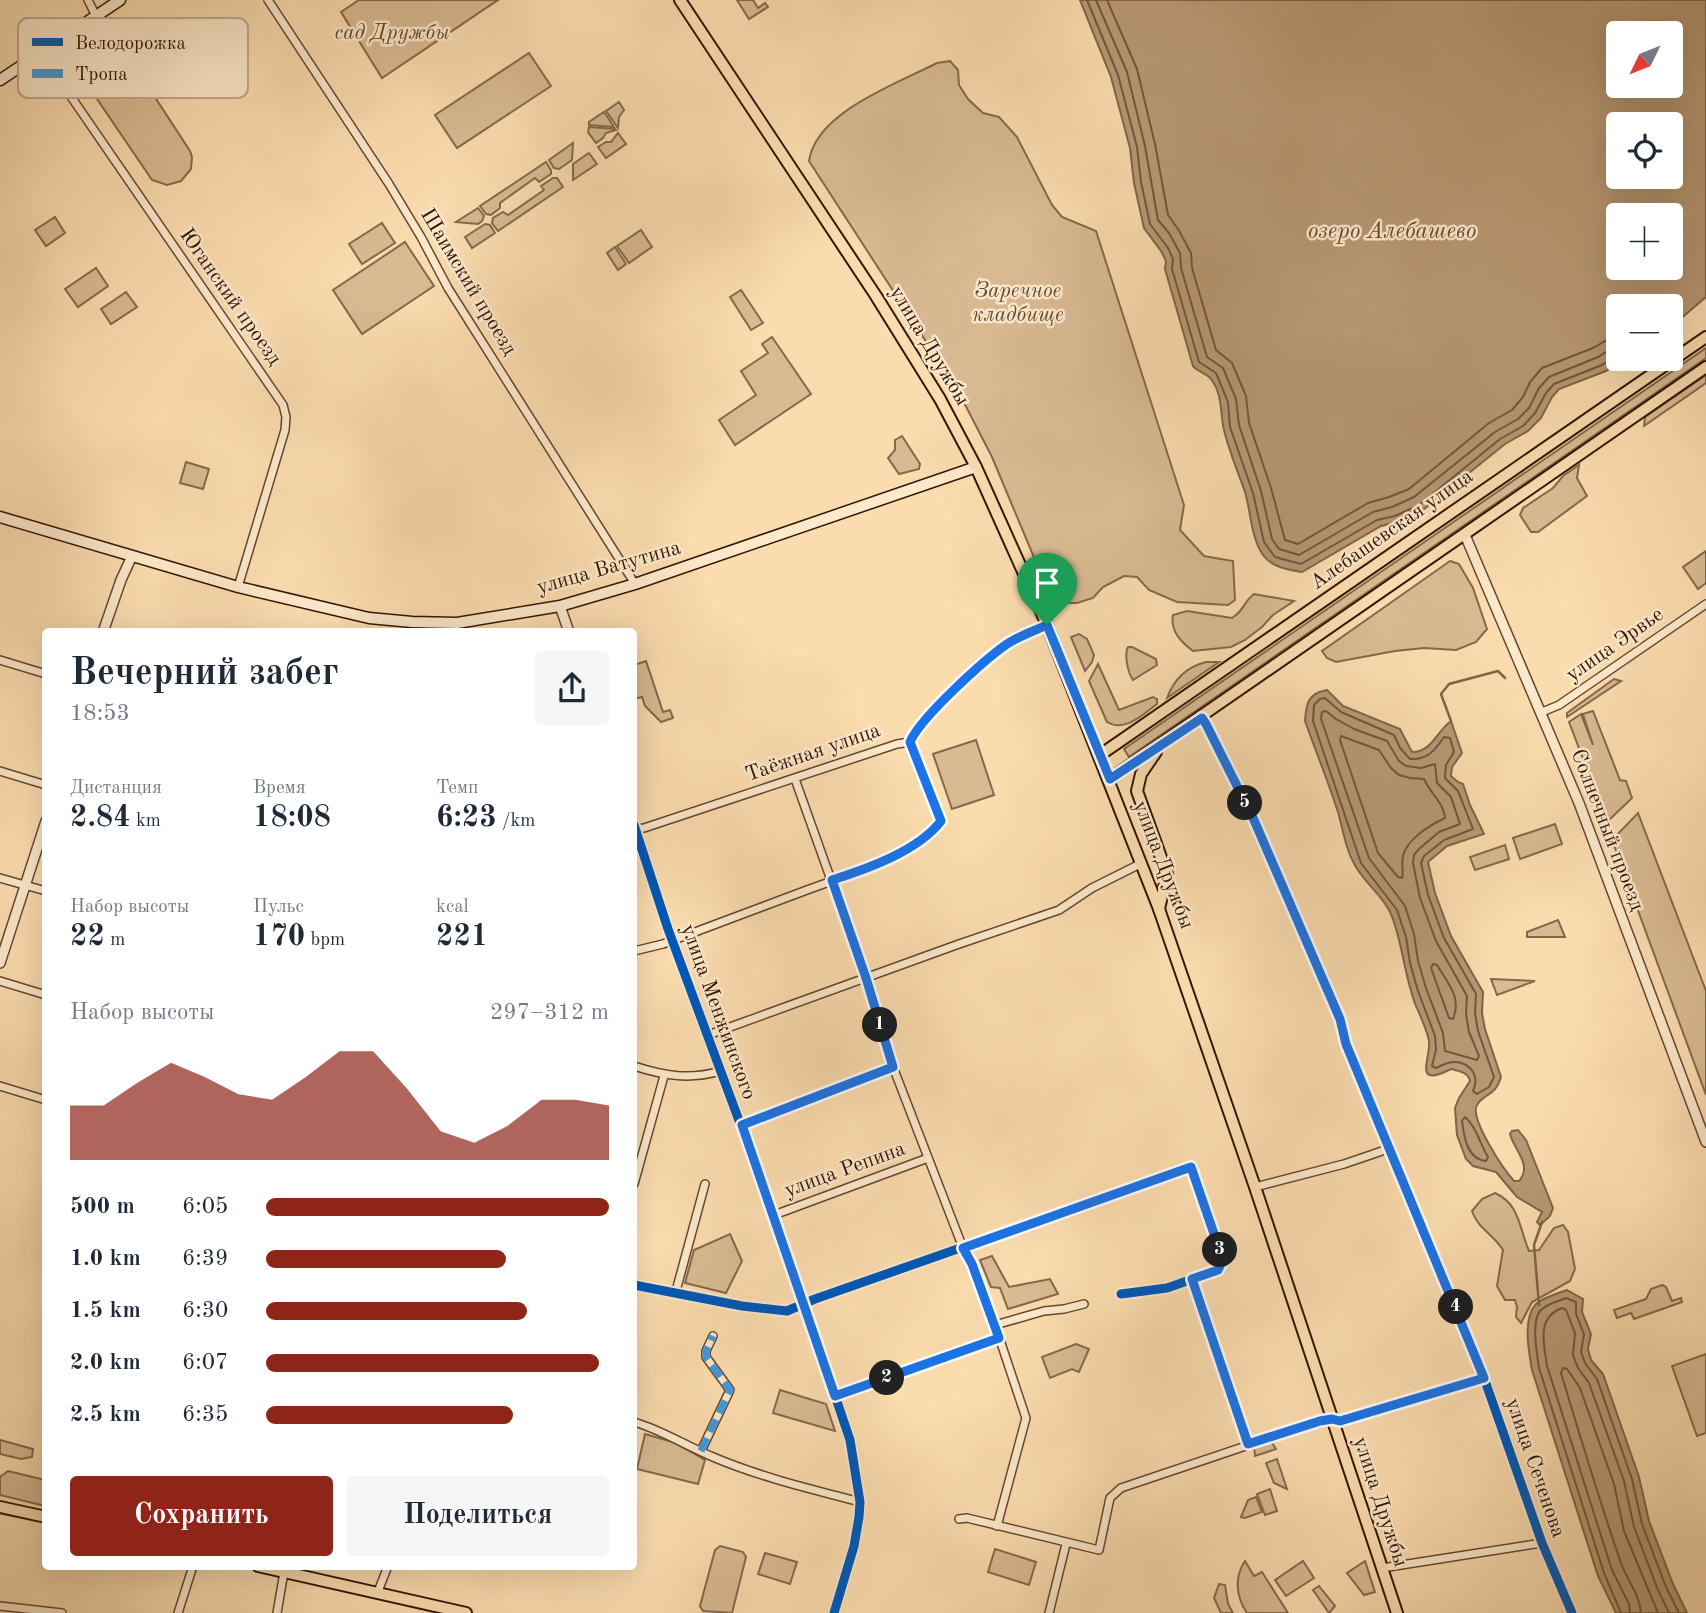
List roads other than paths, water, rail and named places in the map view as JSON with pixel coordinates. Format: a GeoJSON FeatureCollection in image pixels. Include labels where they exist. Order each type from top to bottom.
{"type":"FeatureCollection","features":[{"type":"Feature","properties":{"kind":"main road"},"geometry":{"type":"LineString","coordinates":[[93,18],[120,0]]}},
{"type":"Feature","properties":{"kind":"main road","name":"улица Дружбы"},"geometry":{"type":"LineString","coordinates":[[680,0],[876,296],[940,399],[976,467],[1047,625],[1160,909],[1397,1613]]}},
{"type":"Feature","properties":{"kind":"main road"},"geometry":{"type":"LineString","coordinates":[[0,80],[18,68]]}},
{"type":"Feature","properties":{"kind":"main road","name":"Алебашевская улица"},"geometry":{"type":"LineString","coordinates":[[1100,755],[1706,337]]}},
{"type":"Feature","properties":{"kind":"main road"},"geometry":{"type":"LineString","coordinates":[[1110,779],[1706,368]]}},
{"type":"Feature","properties":{"kind":"main road","name":"улица Ватутина"},"geometry":{"type":"LineString","coordinates":[[0,517],[238,587],[369,618],[455,627],[560,606],[635,584],[976,467]]}},
{"type":"Feature","properties":{"kind":"main road"},"geometry":{"type":"LineString","coordinates":[[1157,749],[1152,761],[1141,774],[1137,791],[1167,874],[1160,909]]}},
{"type":"Feature","properties":{"kind":"main road"},"geometry":{"type":"LineString","coordinates":[[0,1507],[42,1516]]}},
{"type":"Feature","properties":{"kind":"main road"},"geometry":{"type":"LineString","coordinates":[[275,1570],[466,1613]]}},
{"type":"Feature","properties":{"kind":"street"},"geometry":{"type":"LineString","coordinates":[[88,0],[96,16]]}},
{"type":"Feature","properties":{"kind":"street","name":"Шаимский проезд"},"geometry":{"type":"LineString","coordinates":[[268,0],[389,184],[448,288],[635,584]]}},
{"type":"Feature","properties":{"kind":"street","name":"Юганский проезд"},"geometry":{"type":"LineString","coordinates":[[72,98],[283,405],[285,430],[238,587]]}},
{"type":"Feature","properties":{"kind":"street","name":"Солнечный проезд"},"geometry":{"type":"LineString","coordinates":[[1465,535],[1584,815],[1706,1142]]}},
{"type":"Feature","properties":{"kind":"street"},"geometry":{"type":"LineString","coordinates":[[104,628],[132,556]]}},
{"type":"Feature","properties":{"kind":"street","name":"улица Эрвье"},"geometry":{"type":"LineString","coordinates":[[1542,712],[1559,705],[1706,604]]}},
{"type":"Feature","properties":{"kind":"street"},"geometry":{"type":"LineString","coordinates":[[560,606],[568,628]]}},
{"type":"Feature","properties":{"kind":"street","name":"Таёжная улица"},"geometry":{"type":"LineString","coordinates":[[637,827],[910,742],[915,730],[937,706],[1007,643],[1047,625]]}},
{"type":"Feature","properties":{"kind":"street"},"geometry":{"type":"LineString","coordinates":[[0,660],[42,673]]}},
{"type":"Feature","properties":{"kind":"street","name":"улица Сеченова"},"geometry":{"type":"LineString","coordinates":[[1202,718],[1254,820],[1340,1019],[1346,1044],[1484,1378],[1542,1543],[1572,1613]]}},
{"type":"Feature","properties":{"kind":"street"},"geometry":{"type":"LineString","coordinates":[[637,950],[673,940],[832,880],[906,850],[930,835],[941,821],[910,742]]}},
{"type":"Feature","properties":{"kind":"street"},"geometry":{"type":"LineString","coordinates":[[0,771],[42,784]]}},
{"type":"Feature","properties":{"kind":"street"},"geometry":{"type":"LineString","coordinates":[[794,779],[866,978],[893,1067],[963,1248],[972,1264],[1026,1418],[998,1526]]}},
{"type":"Feature","properties":{"kind":"street"},"geometry":{"type":"LineString","coordinates":[[0,962],[42,833]]}},
{"type":"Feature","properties":{"kind":"street","name":"улица Менжинского"},"geometry":{"type":"LineString","coordinates":[[637,837],[774,1215],[850,1440],[860,1502],[854,1546],[834,1613]]}},
{"type":"Feature","properties":{"kind":"street"},"geometry":{"type":"LineString","coordinates":[[708,1035],[1059,910],[1092,888],[1142,863]]}},
{"type":"Feature","properties":{"kind":"street"},"geometry":{"type":"LineString","coordinates":[[0,878],[42,890]]}},
{"type":"Feature","properties":{"kind":"street"},"geometry":{"type":"LineString","coordinates":[[0,981],[42,994]]}},
{"type":"Feature","properties":{"kind":"street"},"geometry":{"type":"LineString","coordinates":[[637,1067],[664,1076],[686,1077],[721,1071]]}},
{"type":"Feature","properties":{"kind":"street"},"geometry":{"type":"LineString","coordinates":[[742,1125],[893,1067]]}},
{"type":"Feature","properties":{"kind":"street"},"geometry":{"type":"LineString","coordinates":[[637,1164],[664,1076]]}},
{"type":"Feature","properties":{"kind":"street"},"geometry":{"type":"LineString","coordinates":[[0,1086],[42,1099]]}},
{"type":"Feature","properties":{"kind":"street"},"geometry":{"type":"LineString","coordinates":[[1255,1186],[1344,1164],[1391,1148]]}},
{"type":"Feature","properties":{"kind":"street","name":"улица Репина"},"geometry":{"type":"LineString","coordinates":[[774,1215],[928,1158]]}},
{"type":"Feature","properties":{"kind":"street"},"geometry":{"type":"LineString","coordinates":[[637,1285],[742,1306],[787,1311],[1191,1167],[1223,1260],[1218,1270],[1167,1288],[1121,1294]]}},
{"type":"Feature","properties":{"kind":"street"},"geometry":{"type":"LineString","coordinates":[[677,1292],[705,1184]]}},
{"type":"Feature","properties":{"kind":"street"},"geometry":{"type":"LineString","coordinates":[[1192,1279],[1248,1444]]}},
{"type":"Feature","properties":{"kind":"street"},"geometry":{"type":"LineString","coordinates":[[995,1325],[1044,1311],[1083,1304]]}},
{"type":"Feature","properties":{"kind":"street"},"geometry":{"type":"LineString","coordinates":[[701,1451],[730,1390],[706,1357],[713,1336]]}},
{"type":"Feature","properties":{"kind":"street"},"geometry":{"type":"LineString","coordinates":[[835,1396],[999,1338]]}},
{"type":"Feature","properties":{"kind":"street"},"geometry":{"type":"LineString","coordinates":[[959,1520],[967,1518],[1099,1550],[1110,1498],[1121,1489],[1248,1444],[1332,1419],[1340,1421],[1484,1378]]}},
{"type":"Feature","properties":{"kind":"street"},"geometry":{"type":"LineString","coordinates":[[637,1423],[748,1470],[860,1502]]}},
{"type":"Feature","properties":{"kind":"street"},"geometry":{"type":"LineString","coordinates":[[1382,1568],[1542,1543]]}},
{"type":"Feature","properties":{"kind":"street"},"geometry":{"type":"LineString","coordinates":[[1049,1613],[1066,1544]]}},
{"type":"Feature","properties":{"kind":"street"},"geometry":{"type":"LineString","coordinates":[[178,1613],[192,1570]]}},
{"type":"Feature","properties":{"kind":"street"},"geometry":{"type":"LineString","coordinates":[[377,1594],[386,1570]]}},
{"type":"Feature","properties":{"kind":"street"},"geometry":{"type":"LineString","coordinates":[[277,1613],[284,1572]]}},
{"type":"Feature","properties":{"kind":"street"},"geometry":{"type":"LineString","coordinates":[[0,1606],[62,1613]]}},
{"type":"Feature","properties":{"kind":"water","name":"озеро Алебашево"},"geometry":{"type":"Polygon","coordinates":[[[1080,0],[1706,0],[1706,297],[1683,317],[1683,294],[1606,294],[1606,371],[1559,389],[1541,418],[1528,431],[1505,444],[1423,510],[1381,526],[1302,572],[1281,567],[1266,559],[1256,541],[1245,492],[1224,430],[1217,390],[1208,376],[1193,366],[1165,269],[1166,261],[1144,228],[1130,148],[1111,77],[1080,0]]]}},
{"type":"Feature","properties":{"kind":"water"},"geometry":{"type":"Polygon","coordinates":[[[1327,690],[1343,706],[1400,729],[1412,752],[1424,749],[1451,721],[1462,753],[1452,767],[1451,776],[1463,784],[1484,834],[1447,846],[1428,862],[1435,893],[1451,936],[1483,992],[1482,1013],[1485,1029],[1501,1077],[1496,1088],[1477,1105],[1478,1121],[1496,1156],[1514,1181],[1519,1181],[1524,1169],[1510,1134],[1518,1130],[1526,1140],[1553,1208],[1550,1216],[1540,1225],[1537,1222],[1542,1212],[1517,1197],[1496,1172],[1473,1166],[1466,1159],[1457,1135],[1455,1108],[1470,1081],[1467,1076],[1451,1069],[1431,1076],[1427,1074],[1429,1041],[1412,995],[1395,925],[1388,908],[1353,861],[1305,721],[1309,700],[1327,690]]]}},
{"type":"Feature","properties":{"kind":"water"},"geometry":{"type":"Polygon","coordinates":[[[1567,1290],[1583,1299],[1582,1312],[1591,1334],[1588,1349],[1591,1360],[1603,1374],[1639,1477],[1649,1521],[1687,1613],[1616,1613],[1598,1576],[1532,1370],[1528,1345],[1529,1318],[1536,1304],[1567,1290]]]}},
{"type":"Feature","properties":{"kind":"waterway"},"geometry":{"type":"LineString","coordinates":[[1451,721],[1441,694],[1449,684],[1498,671],[1505,678]]}},
{"type":"Feature","properties":{"kind":"waterway"},"geometry":{"type":"LineString","coordinates":[[1539,1305],[1534,1245],[1542,1222]]}},
{"type":"Feature","properties":{"kind":"park label","name":"сад Дружбы"},"geometry":{"type":"Point","coordinates":[392,33]}},
{"type":"Feature","properties":{"kind":"park label","name":"Заречное кладбище"},"geometry":{"type":"Point","coordinates":[1018,303]}}]}
